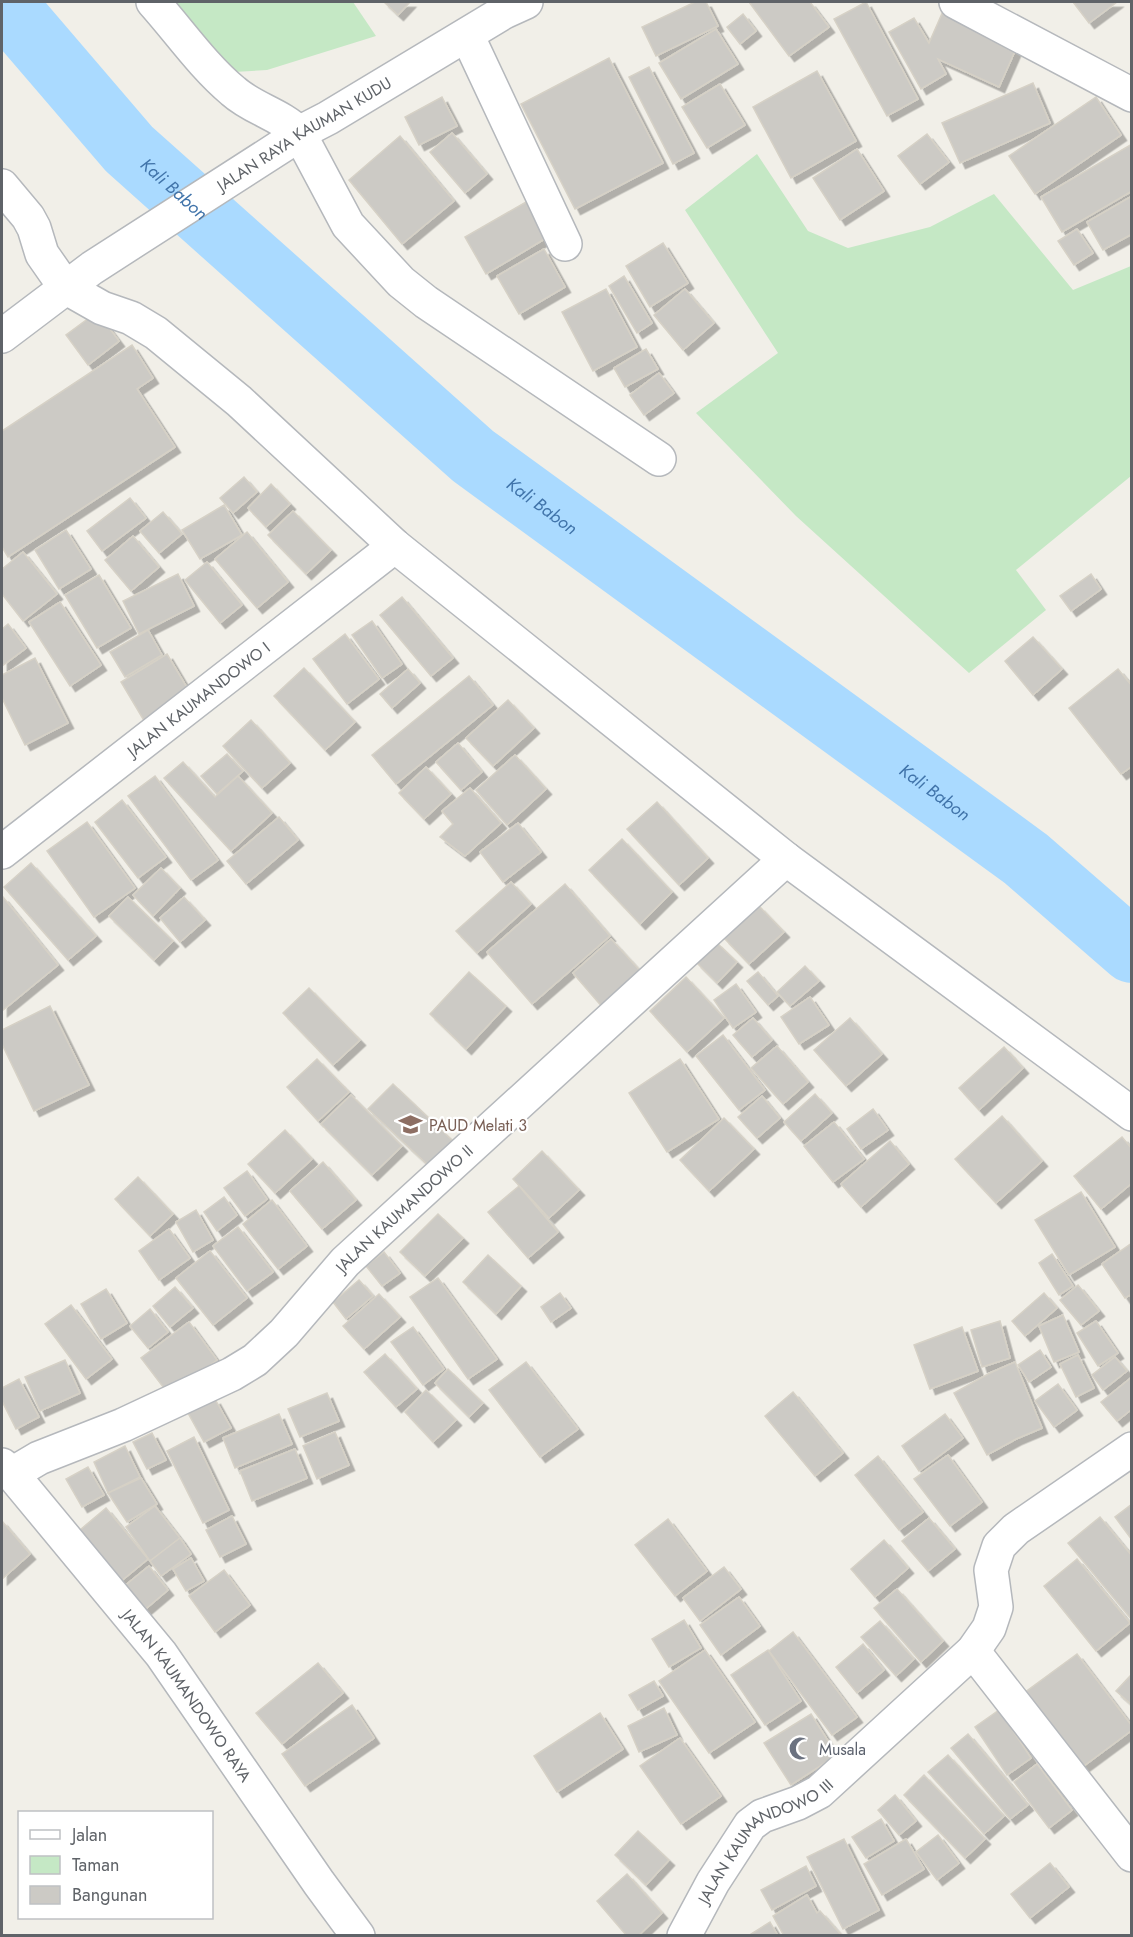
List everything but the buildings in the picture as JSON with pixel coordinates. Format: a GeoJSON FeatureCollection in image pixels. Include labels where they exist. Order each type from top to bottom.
{"type":"FeatureCollection","features":[{"type":"Feature","properties":{"kind":"street"},"geometry":{"type":"LineString","coordinates":[[153,2],[232,91],[250,105],[287,122],[348,225],[401,282],[426,302],[659,459]]}},
{"type":"Feature","properties":{"kind":"street","name":"JALAN RAYA KAUMAN KUDU"},"geometry":{"type":"LineString","coordinates":[[2,336],[92,268],[295,137],[526,2]]}},
{"type":"Feature","properties":{"kind":"street"},"geometry":{"type":"LineString","coordinates":[[956,2],[1131,95]]}},
{"type":"Feature","properties":{"kind":"street"},"geometry":{"type":"LineString","coordinates":[[467,35],[565,244]]}},
{"type":"Feature","properties":{"kind":"street"},"geometry":{"type":"LineString","coordinates":[[2,186],[28,217],[42,254],[65,287],[102,308],[131,318],[156,333],[238,401],[395,546],[786,859],[1131,1114]]}},
{"type":"Feature","properties":{"kind":"street","name":"JALAN KAUMANDOWO I"},"geometry":{"type":"LineString","coordinates":[[2,852],[395,546]]}},
{"type":"Feature","properties":{"kind":"street","name":"JALAN KAUMANDOWO II"},"geometry":{"type":"LineString","coordinates":[[7,1469],[123,1425],[232,1374],[255,1360],[284,1333],[345,1263],[786,859]]}},
{"type":"Feature","properties":{"kind":"street","name":"JALAN KAUMANDOWO III"},"geometry":{"type":"LineString","coordinates":[[684,1935],[713,1882],[750,1825],[762,1816],[798,1803],[819,1792],[974,1651],[989,1628],[996,1607],[991,1570],[999,1546],[1016,1529],[1131,1449]]}},
{"type":"Feature","properties":{"kind":"street","name":"JALAN KAUMANDOWO RAYA"},"geometry":{"type":"LineString","coordinates":[[7,1469],[161,1654],[319,1883],[358,1935]]}},
{"type":"Feature","properties":{"kind":"street"},"geometry":{"type":"LineString","coordinates":[[974,1651],[1131,1855]]}},
{"type":"Feature","properties":{"kind":"green space"},"geometry":{"type":"Polygon","coordinates":[[[134,2],[353,2],[376,36],[267,70],[198,74],[134,2]]]}},
{"type":"Feature","properties":{"kind":"green space"},"geometry":{"type":"Polygon","coordinates":[[[757,154],[808,231],[848,248],[930,227],[994,194],[1073,290],[1131,266],[1131,476],[1016,570],[1046,610],[969,673],[796,516],[696,413],[778,353],[685,210],[757,154]]]}},
{"type":"Feature","properties":{"kind":"waterway","name":"Kali Babon"},"geometry":{"type":"LineString","coordinates":[[3,2],[129,149],[473,456],[1026,859],[1132,951]]}},
{"type":"Feature","properties":{"kind":"place","name":"PAUD Melati 3"},"geometry":{"type":"Point","coordinates":[411,1125]}},
{"type":"Feature","properties":{"kind":"place","name":"Musala"},"geometry":{"type":"Point","coordinates":[801,1749]}}]}
